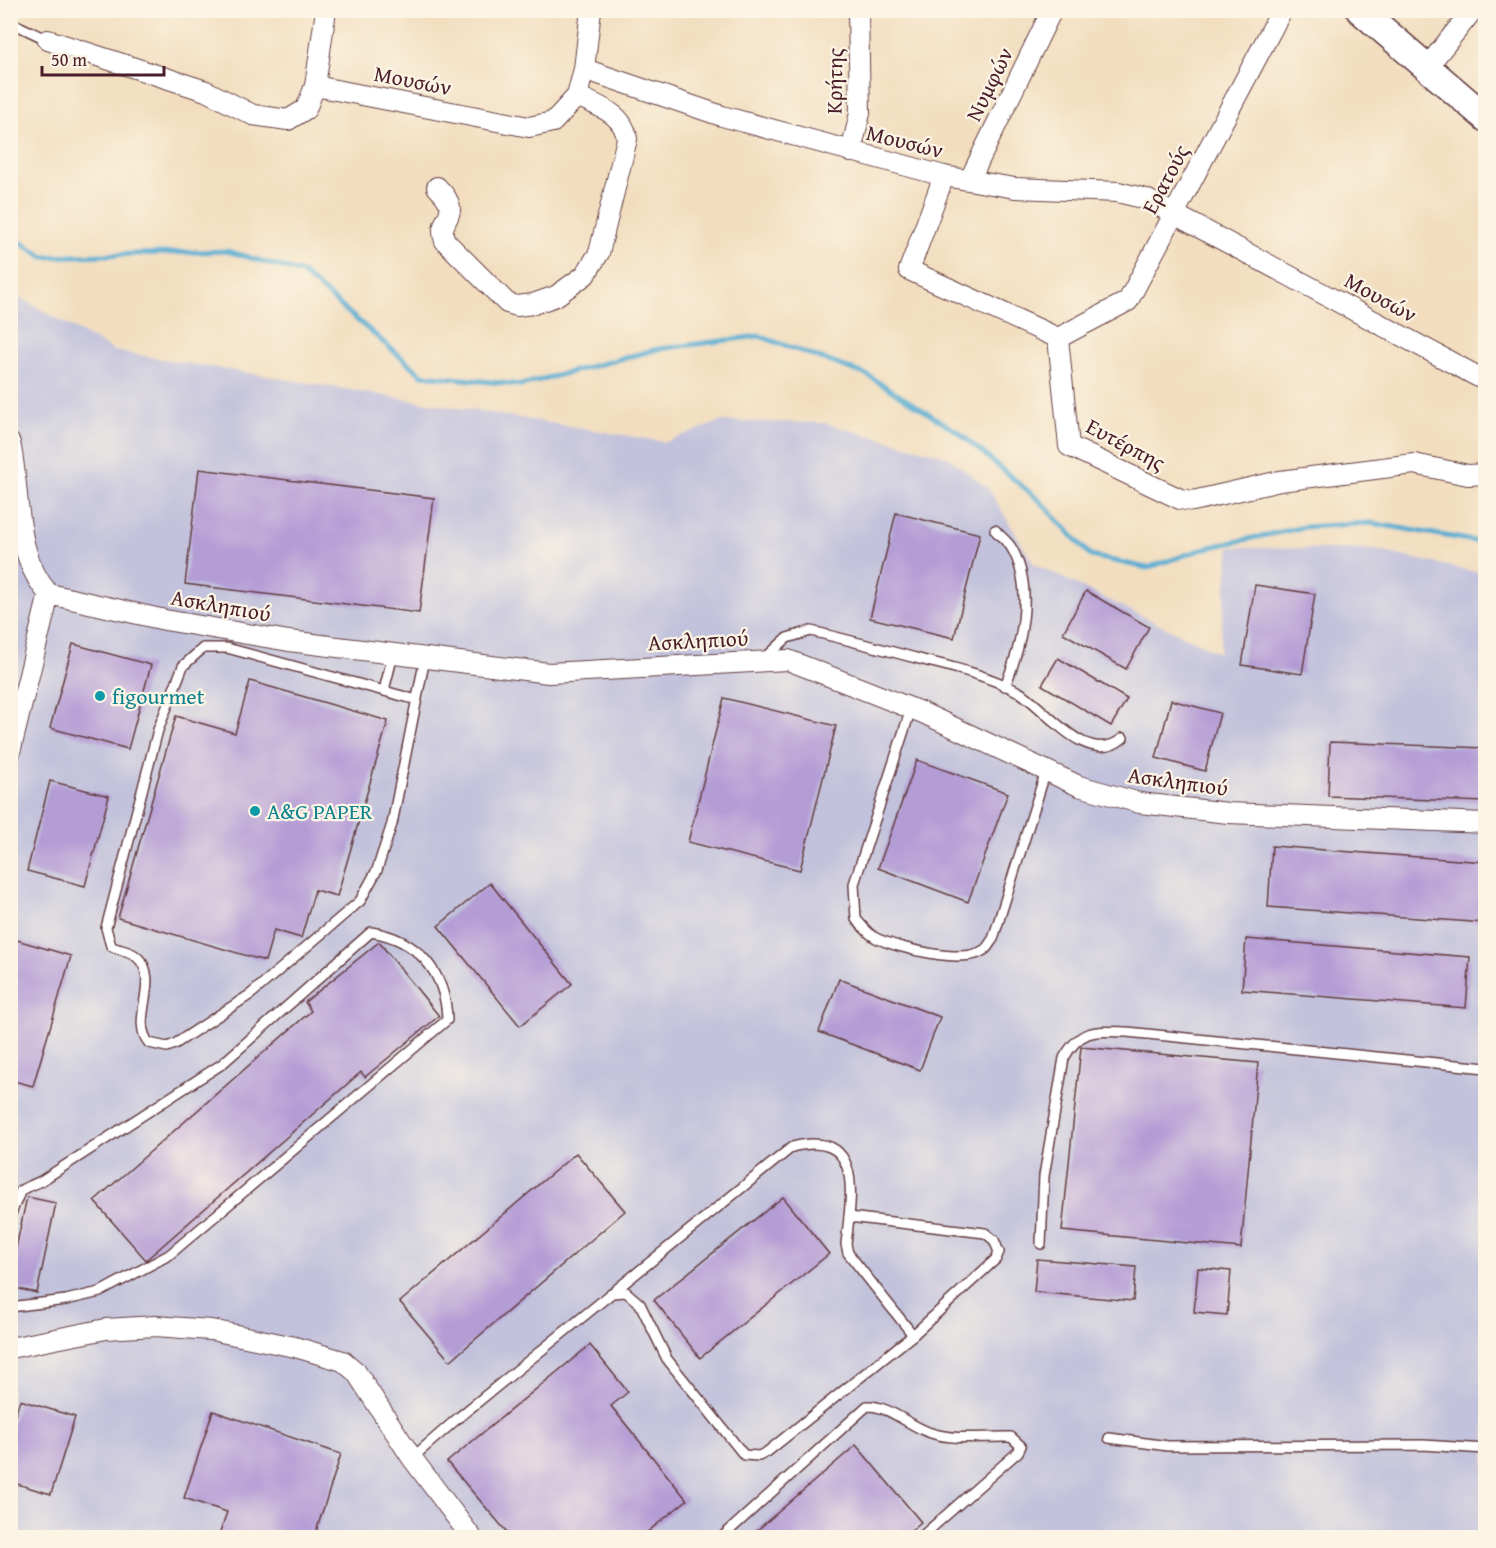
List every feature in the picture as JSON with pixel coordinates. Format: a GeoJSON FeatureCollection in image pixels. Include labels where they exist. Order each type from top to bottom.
{"type":"FeatureCollection","features":[{"type":"Feature","properties":{"kind":"main road"},"geometry":{"type":"LineString","coordinates":[[1360,10],[1428,66],[1485,118]]}},
{"type":"Feature","properties":{"kind":"street"},"geometry":{"type":"LineString","coordinates":[[48,40],[206,91],[253,115],[288,120],[306,109],[315,86],[326,10]]}},
{"type":"Feature","properties":{"kind":"street"},"geometry":{"type":"LineString","coordinates":[[584,69],[591,10]]}},
{"type":"Feature","properties":{"kind":"street","name":"Κρήτης"},"geometry":{"type":"LineString","coordinates":[[851,153],[860,114],[858,10]]}},
{"type":"Feature","properties":{"kind":"street","name":"Νυμφών"},"geometry":{"type":"LineString","coordinates":[[970,179],[1052,10]]}},
{"type":"Feature","properties":{"kind":"street","name":"Ερατούς"},"geometry":{"type":"LineString","coordinates":[[1058,338],[1128,301],[1282,10]]}},
{"type":"Feature","properties":{"kind":"street"},"geometry":{"type":"LineString","coordinates":[[1428,66],[1473,10]]}},
{"type":"Feature","properties":{"kind":"street","name":"Μουσών"},"geometry":{"type":"LineString","coordinates":[[315,86],[529,127],[553,122],[577,96],[584,69],[722,116],[851,153],[944,176],[1015,188],[1118,192],[1146,199],[1485,381]]}},
{"type":"Feature","properties":{"kind":"street"},"geometry":{"type":"LineString","coordinates":[[437,187],[448,198],[451,206],[443,231],[445,241],[504,300],[517,306],[533,304],[567,290],[585,275],[599,254],[627,139],[624,126],[617,117],[577,96]]}},
{"type":"Feature","properties":{"kind":"street"},"geometry":{"type":"LineString","coordinates":[[944,176],[909,270],[1058,338]]}},
{"type":"Feature","properties":{"kind":"street","name":"Ευτέρπης"},"geometry":{"type":"LineString","coordinates":[[1058,338],[1069,446],[1180,500],[1193,501],[1280,481],[1414,464],[1468,474],[1485,474]]}},
{"type":"Feature","properties":{"kind":"street"},"geometry":{"type":"LineString","coordinates":[[10,443],[26,556],[40,585],[49,594],[10,752]]}},
{"type":"Feature","properties":{"kind":"street","name":"Ασκληπιού"},"geometry":{"type":"LineString","coordinates":[[49,594],[165,620],[393,655],[549,673],[788,660],[911,709],[1079,786],[1151,804],[1228,813],[1485,823]]}},
{"type":"Feature","properties":{"kind":"street"},"geometry":{"type":"LineString","coordinates":[[10,1348],[106,1329],[155,1326],[211,1330],[331,1356],[343,1361],[356,1372],[412,1458],[472,1538]]}},
{"type":"Feature","properties":{"kind":"lane"},"geometry":{"type":"LineString","coordinates":[[10,22],[48,40]]}},
{"type":"Feature","properties":{"kind":"lane"},"geometry":{"type":"LineString","coordinates":[[995,530],[1011,547],[1022,574],[1020,632],[1016,661],[1005,686]]}},
{"type":"Feature","properties":{"kind":"lane"},"geometry":{"type":"LineString","coordinates":[[763,660],[787,638],[812,631],[959,669],[1005,686],[1020,693],[1045,716],[1082,742],[1106,746],[1116,744],[1123,738]]}},
{"type":"Feature","properties":{"kind":"lane"},"geometry":{"type":"LineString","coordinates":[[417,700],[226,648],[203,648],[183,666],[158,730],[106,928],[111,946],[137,956],[144,967],[147,978],[143,1033],[149,1043],[167,1047],[175,1044],[251,994],[360,901],[377,870],[392,824],[417,700],[425,658]]}},
{"type":"Feature","properties":{"kind":"lane"},"geometry":{"type":"LineString","coordinates":[[384,690],[393,655]]}},
{"type":"Feature","properties":{"kind":"lane"},"geometry":{"type":"LineString","coordinates":[[911,709],[854,884],[856,919],[876,938],[900,946],[952,957],[972,956],[985,950],[993,939],[1046,771]]}},
{"type":"Feature","properties":{"kind":"lane"},"geometry":{"type":"LineString","coordinates":[[10,1216],[21,1190],[41,1181],[222,1064],[371,932],[407,943],[426,959],[434,970],[444,994],[447,1020],[170,1255],[100,1292],[66,1300],[10,1307]]}},
{"type":"Feature","properties":{"kind":"lane"},"geometry":{"type":"LineString","coordinates":[[1041,1244],[1044,1176],[1061,1070],[1064,1058],[1073,1042],[1084,1034],[1127,1032],[1485,1068]]}},
{"type":"Feature","properties":{"kind":"lane"},"geometry":{"type":"LineString","coordinates":[[412,1458],[458,1418],[792,1147],[812,1143],[822,1144],[834,1149],[842,1156],[849,1167],[851,1179],[846,1244],[848,1253],[914,1335]]}},
{"type":"Feature","properties":{"kind":"lane"},"geometry":{"type":"LineString","coordinates":[[611,1293],[626,1292],[640,1304],[668,1359],[744,1455],[749,1457],[767,1452],[914,1335],[996,1259],[998,1246],[991,1235],[849,1217]]}},
{"type":"Feature","properties":{"kind":"lane"},"geometry":{"type":"LineString","coordinates":[[721,1538],[867,1406],[879,1407],[912,1426],[940,1436],[1011,1437],[1019,1442],[1021,1446],[1018,1452],[920,1538]]}},
{"type":"Feature","properties":{"kind":"lane"},"geometry":{"type":"LineString","coordinates":[[1109,1438],[1168,1446],[1423,1445],[1485,1449]]}},
{"type":"Feature","properties":{"kind":"shaded area"},"geometry":{"type":"Polygon","coordinates":[[[10,292],[114,351],[665,442],[722,421],[824,423],[946,456],[988,488],[1034,564],[1219,653],[1230,547],[1375,550],[1485,574],[1485,1537],[11,1537],[10,292]]]}},
{"type":"Feature","properties":{"kind":"building"},"geometry":{"type":"Polygon","coordinates":[[[199,469],[434,498],[419,613],[185,584],[199,469]]]}},
{"type":"Feature","properties":{"kind":"building"},"geometry":{"type":"Polygon","coordinates":[[[896,513],[980,534],[954,638],[870,618],[896,513]]]}},
{"type":"Feature","properties":{"kind":"building"},"geometry":{"type":"Polygon","coordinates":[[[1255,585],[1315,594],[1302,674],[1242,665],[1255,585]]]}},
{"type":"Feature","properties":{"kind":"building"},"geometry":{"type":"Polygon","coordinates":[[[1086,591],[1149,627],[1126,669],[1063,633],[1086,591]]]}},
{"type":"Feature","properties":{"kind":"building","name":"figourmet"},"geometry":{"type":"Polygon","coordinates":[[[73,644],[151,665],[128,749],[50,728],[73,644]]]}},
{"type":"Feature","properties":{"kind":"building"},"geometry":{"type":"Polygon","coordinates":[[[1058,658],[1127,699],[1111,726],[1042,685],[1058,658]]]}},
{"type":"Feature","properties":{"kind":"building","name":"A&G PAPER"},"geometry":{"type":"Polygon","coordinates":[[[250,681],[388,721],[337,896],[315,890],[301,938],[274,930],[265,961],[118,918],[176,716],[235,733],[250,681]]]}},
{"type":"Feature","properties":{"kind":"building"},"geometry":{"type":"Polygon","coordinates":[[[724,698],[836,726],[800,870],[688,842],[724,698]]]}},
{"type":"Feature","properties":{"kind":"building"},"geometry":{"type":"Polygon","coordinates":[[[1171,700],[1220,713],[1205,771],[1156,758],[1171,700]]]}},
{"type":"Feature","properties":{"kind":"building"},"geometry":{"type":"Polygon","coordinates":[[[1330,742],[1485,748],[1485,802],[1328,796],[1330,742]]]}},
{"type":"Feature","properties":{"kind":"building"},"geometry":{"type":"Polygon","coordinates":[[[917,760],[1008,793],[968,902],[878,868],[917,760]]]}},
{"type":"Feature","properties":{"kind":"building"},"geometry":{"type":"Polygon","coordinates":[[[50,781],[109,796],[85,886],[27,871],[50,781]]]}},
{"type":"Feature","properties":{"kind":"building"},"geometry":{"type":"Polygon","coordinates":[[[1272,846],[1485,862],[1485,923],[1268,907],[1272,846]]]}},
{"type":"Feature","properties":{"kind":"building"},"geometry":{"type":"Polygon","coordinates":[[[490,883],[572,984],[520,1026],[438,926],[490,883]]]}},
{"type":"Feature","properties":{"kind":"building"},"geometry":{"type":"Polygon","coordinates":[[[10,938],[71,956],[33,1086],[10,1080],[10,938]]]}},
{"type":"Feature","properties":{"kind":"building"},"geometry":{"type":"Polygon","coordinates":[[[1246,939],[1470,957],[1466,1008],[1242,990],[1246,939]]]}},
{"type":"Feature","properties":{"kind":"building"},"geometry":{"type":"Polygon","coordinates":[[[379,942],[439,1016],[365,1077],[361,1072],[146,1260],[94,1201],[311,1011],[305,1002],[379,942]]]}},
{"type":"Feature","properties":{"kind":"building"},"geometry":{"type":"Polygon","coordinates":[[[839,979],[940,1017],[920,1070],[819,1032],[839,979]]]}},
{"type":"Feature","properties":{"kind":"building"},"geometry":{"type":"Polygon","coordinates":[[[1081,1047],[1258,1063],[1241,1248],[1062,1231],[1081,1047]]]}},
{"type":"Feature","properties":{"kind":"building"},"geometry":{"type":"Polygon","coordinates":[[[576,1153],[625,1211],[450,1361],[400,1302],[576,1153]]]}},
{"type":"Feature","properties":{"kind":"building"},"geometry":{"type":"Polygon","coordinates":[[[27,1197],[56,1203],[37,1293],[10,1287],[10,1275],[27,1197]]]}},
{"type":"Feature","properties":{"kind":"building"},"geometry":{"type":"Polygon","coordinates":[[[783,1197],[829,1254],[700,1358],[654,1300],[783,1197]]]}},
{"type":"Feature","properties":{"kind":"building"},"geometry":{"type":"Polygon","coordinates":[[[1037,1259],[1136,1267],[1133,1301],[1034,1292],[1037,1259]]]}},
{"type":"Feature","properties":{"kind":"building"},"geometry":{"type":"Polygon","coordinates":[[[1198,1268],[1231,1271],[1227,1315],[1194,1312],[1198,1268]]]}},
{"type":"Feature","properties":{"kind":"building"},"geometry":{"type":"Polygon","coordinates":[[[590,1345],[628,1392],[611,1406],[687,1500],[640,1538],[512,1538],[447,1462],[590,1345]]]}},
{"type":"Feature","properties":{"kind":"building"},"geometry":{"type":"Polygon","coordinates":[[[20,1400],[75,1417],[51,1494],[10,1482],[10,1430],[20,1400]]]}},
{"type":"Feature","properties":{"kind":"building"},"geometry":{"type":"Polygon","coordinates":[[[213,1411],[341,1454],[314,1538],[218,1538],[227,1512],[184,1498],[213,1411]]]}},
{"type":"Feature","properties":{"kind":"building"},"geometry":{"type":"Polygon","coordinates":[[[856,1445],[921,1522],[903,1538],[748,1538],[856,1445]]]}},
{"type":"Feature","properties":{"kind":"waterway"},"geometry":{"type":"LineString","coordinates":[[10,236],[44,257],[227,251],[302,273],[422,375],[521,385],[658,349],[759,336],[867,375],[958,432],[1041,502],[1091,556],[1147,568],[1206,548],[1304,527],[1371,523],[1486,543]]}},
{"type":"Feature","properties":{"kind":"place","name":"figourmet"},"geometry":{"type":"Point","coordinates":[100,696]}},
{"type":"Feature","properties":{"kind":"place","name":"A&G PAPER"},"geometry":{"type":"Point","coordinates":[255,811]}}]}
